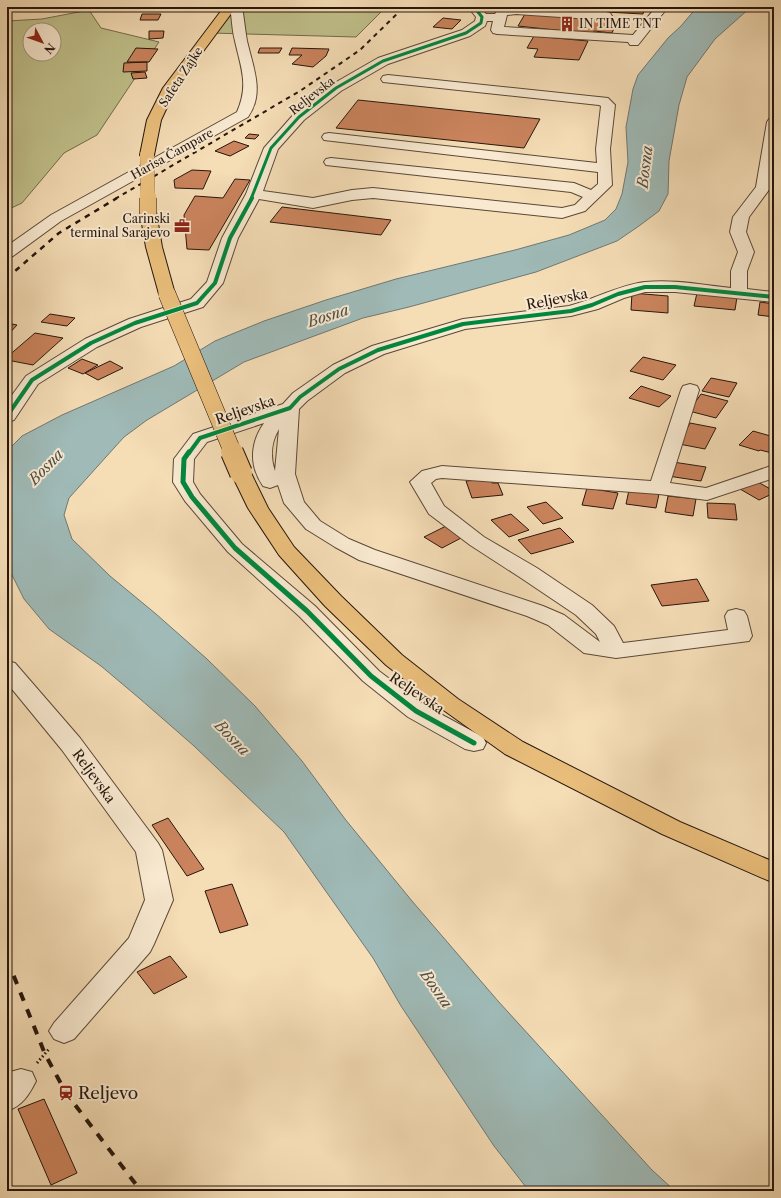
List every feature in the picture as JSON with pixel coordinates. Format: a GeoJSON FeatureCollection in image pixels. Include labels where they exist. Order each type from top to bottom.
{"type":"FeatureCollection","features":[{"type":"Feature","properties":{"kind":"main road","name":"Safeta Zajke"},"geometry":{"type":"LineString","coordinates":[[230,7],[170,88],[154,120],[147,155],[148,212],[154,247],[167,294],[241,473],[258,508],[286,551],[333,601],[394,660],[450,704],[514,748],[671,828],[774,873]]}},
{"type":"Feature","properties":{"kind":"street","name":"Harisa Čampare"},"geometry":{"type":"LineString","coordinates":[[7,253],[56,218],[243,114],[251,94],[250,70],[238,31],[238,16],[236,7]]}},
{"type":"Feature","properties":{"kind":"street"},"geometry":{"type":"LineString","coordinates":[[478,12],[498,24],[635,41],[662,7]]}},
{"type":"Feature","properties":{"kind":"street"},"geometry":{"type":"LineString","coordinates":[[457,47],[498,24],[502,12],[516,10],[606,16]]}},
{"type":"Feature","properties":{"kind":"street","name":"Reljevska"},"geometry":{"type":"LineString","coordinates":[[7,416],[32,380],[91,343],[135,323],[197,303],[216,283],[230,238],[254,194],[271,148],[299,117],[336,88],[383,61],[466,33],[480,23],[478,12]]}},
{"type":"Feature","properties":{"kind":"street"},"geometry":{"type":"LineString","coordinates":[[254,194],[314,204],[352,195],[373,193],[562,213],[580,208],[604,185],[605,168],[603,150],[608,105],[603,101],[388,79]]}},
{"type":"Feature","properties":{"kind":"street"},"geometry":{"type":"LineString","coordinates":[[739,293],[739,271],[746,252],[738,232],[741,217],[763,187],[774,122]]}},
{"type":"Feature","properties":{"kind":"street"},"geometry":{"type":"LineString","coordinates":[[330,137],[605,168]]}},
{"type":"Feature","properties":{"kind":"street"},"geometry":{"type":"LineString","coordinates":[[331,162],[574,188],[593,196]]}},
{"type":"Feature","properties":{"kind":"street","name":"Reljevska"},"geometry":{"type":"LineString","coordinates":[[474,743],[416,711],[371,676],[307,611],[235,548],[192,497],[183,482],[184,459],[200,438],[290,408],[300,397],[339,369],[378,350],[463,324],[571,311],[592,305],[618,294],[645,287],[675,287],[774,297]]}},
{"type":"Feature","properties":{"kind":"street"},"geometry":{"type":"LineString","coordinates":[[659,488],[690,390]]}},
{"type":"Feature","properties":{"kind":"street"},"geometry":{"type":"LineString","coordinates":[[270,482],[262,458],[265,436],[277,418],[290,408]]}},
{"type":"Feature","properties":{"kind":"street"},"geometry":{"type":"LineString","coordinates":[[290,408],[285,474],[294,503],[313,525],[342,543],[367,555],[535,611],[556,620],[592,648],[616,650],[741,636],[736,616]]}},
{"type":"Feature","properties":{"kind":"street"},"geometry":{"type":"LineString","coordinates":[[616,650],[606,630],[584,610],[529,573],[477,541],[436,510],[420,482],[429,475],[442,472],[659,488],[707,494],[758,478],[774,471]]}},
{"type":"Feature","properties":{"kind":"street","name":"Reljevska"},"geometry":{"type":"LineString","coordinates":[[7,668],[71,744],[149,850],[159,900],[140,944],[64,1031]]}},
{"type":"Feature","properties":{"kind":"path"},"geometry":{"type":"LineString","coordinates":[[14,1090],[64,1031]]}},
{"type":"Feature","properties":{"kind":"green space"},"geometry":{"type":"Polygon","coordinates":[[[230,7],[386,7],[356,37],[211,33],[230,7]]]}},
{"type":"Feature","properties":{"kind":"green space"},"geometry":{"type":"Polygon","coordinates":[[[89,10],[101,28],[159,42],[97,135],[64,153],[22,203],[7,210],[7,21],[42,19],[89,10]]]}},
{"type":"Feature","properties":{"kind":"water","name":"Bosna"},"geometry":{"type":"Polygon","coordinates":[[[697,7],[751,7],[715,39],[687,77],[679,105],[669,161],[668,194],[659,211],[617,241],[536,272],[363,318],[244,362],[147,420],[124,437],[69,498],[64,515],[72,539],[110,576],[207,659],[255,706],[302,761],[345,819],[412,901],[498,1001],[652,1170],[675,1191],[529,1191],[494,1146],[401,1006],[373,958],[284,832],[194,746],[139,698],[101,666],[49,629],[24,599],[7,565],[7,451],[22,436],[62,415],[174,366],[215,341],[264,321],[326,300],[396,279],[515,250],[569,235],[605,220],[616,209],[622,194],[628,162],[626,127],[633,89],[638,75],[668,38],[681,26],[697,7]]]}},
{"type":"Feature","properties":{"kind":"building"},"geometry":{"type":"Polygon","coordinates":[[[608,7],[645,7],[643,14],[606,12],[608,7]]]}},
{"type":"Feature","properties":{"kind":"building"},"geometry":{"type":"Polygon","coordinates":[[[142,14],[161,14],[158,20],[140,20],[142,14]]]}},
{"type":"Feature","properties":{"kind":"building","name":"IN TIME TNT"},"geometry":{"type":"Polygon","coordinates":[[[525,14],[617,21],[612,33],[594,31],[592,34],[518,26],[525,14]]]}},
{"type":"Feature","properties":{"kind":"building"},"geometry":{"type":"Polygon","coordinates":[[[443,18],[461,20],[452,29],[433,27],[443,18]]]}},
{"type":"Feature","properties":{"kind":"building"},"geometry":{"type":"Polygon","coordinates":[[[149,31],[164,31],[163,38],[149,39],[149,31]]]}},
{"type":"Feature","properties":{"kind":"building"},"geometry":{"type":"Polygon","coordinates":[[[534,36],[588,41],[579,60],[534,57],[538,49],[527,48],[534,36]]]}},
{"type":"Feature","properties":{"kind":"building"},"geometry":{"type":"Polygon","coordinates":[[[136,48],[158,49],[149,62],[127,62],[136,48]]]}},
{"type":"Feature","properties":{"kind":"building"},"geometry":{"type":"Polygon","coordinates":[[[260,48],[282,48],[279,53],[258,53],[260,48]]]}},
{"type":"Feature","properties":{"kind":"building"},"geometry":{"type":"Polygon","coordinates":[[[292,48],[329,49],[326,56],[313,67],[292,64],[302,55],[289,55],[292,48]]]}},
{"type":"Feature","properties":{"kind":"building"},"geometry":{"type":"Polygon","coordinates":[[[147,62],[147,71],[123,72],[124,63],[147,62]]]}},
{"type":"Feature","properties":{"kind":"building"},"geometry":{"type":"Polygon","coordinates":[[[145,72],[147,78],[133,79],[131,73],[145,72]]]}},
{"type":"Feature","properties":{"kind":"building"},"geometry":{"type":"Polygon","coordinates":[[[358,100],[540,119],[524,148],[336,128],[358,100]]]}},
{"type":"Feature","properties":{"kind":"building"},"geometry":{"type":"Polygon","coordinates":[[[249,134],[259,135],[255,139],[245,138],[249,134]]]}},
{"type":"Feature","properties":{"kind":"building"},"geometry":{"type":"Polygon","coordinates":[[[234,141],[249,146],[230,156],[215,151],[234,141]]]}},
{"type":"Feature","properties":{"kind":"building"},"geometry":{"type":"Polygon","coordinates":[[[192,170],[211,171],[203,189],[175,188],[174,180],[192,170]]]}},
{"type":"Feature","properties":{"kind":"building"},"geometry":{"type":"Polygon","coordinates":[[[235,179],[250,180],[209,250],[187,249],[184,215],[195,196],[223,198],[235,179]]]}},
{"type":"Feature","properties":{"kind":"building"},"geometry":{"type":"Polygon","coordinates":[[[282,207],[391,220],[381,235],[270,222],[282,207]]]}},
{"type":"Feature","properties":{"kind":"building"},"geometry":{"type":"Polygon","coordinates":[[[632,293],[668,296],[668,313],[631,310],[632,293]]]}},
{"type":"Feature","properties":{"kind":"building"},"geometry":{"type":"Polygon","coordinates":[[[697,293],[737,297],[735,310],[694,306],[697,293]]]}},
{"type":"Feature","properties":{"kind":"building"},"geometry":{"type":"Polygon","coordinates":[[[760,302],[774,304],[774,317],[758,315],[760,302]]]}},
{"type":"Feature","properties":{"kind":"building"},"geometry":{"type":"Polygon","coordinates":[[[50,314],[75,318],[67,326],[41,322],[50,314]]]}},
{"type":"Feature","properties":{"kind":"building"},"geometry":{"type":"Polygon","coordinates":[[[7,323],[17,325],[7,336],[7,323]]]}},
{"type":"Feature","properties":{"kind":"building"},"geometry":{"type":"Polygon","coordinates":[[[35,333],[63,338],[33,365],[7,360],[7,357],[35,333]]]}},
{"type":"Feature","properties":{"kind":"building"},"geometry":{"type":"Polygon","coordinates":[[[643,357],[676,365],[663,380],[630,371],[643,357]]]}},
{"type":"Feature","properties":{"kind":"building"},"geometry":{"type":"Polygon","coordinates":[[[82,359],[98,365],[83,374],[68,368],[82,359]]]}},
{"type":"Feature","properties":{"kind":"building"},"geometry":{"type":"Polygon","coordinates":[[[110,361],[123,368],[98,380],[85,373],[110,361]]]}},
{"type":"Feature","properties":{"kind":"building"},"geometry":{"type":"Polygon","coordinates":[[[711,378],[737,383],[729,397],[702,391],[711,378]]]}},
{"type":"Feature","properties":{"kind":"building"},"geometry":{"type":"Polygon","coordinates":[[[641,386],[671,396],[659,407],[629,398],[641,386]]]}},
{"type":"Feature","properties":{"kind":"building"},"geometry":{"type":"Polygon","coordinates":[[[701,394],[728,401],[716,418],[689,411],[701,394]]]}},
{"type":"Feature","properties":{"kind":"building"},"geometry":{"type":"Polygon","coordinates":[[[690,423],[716,428],[705,449],[679,444],[690,423]]]}},
{"type":"Feature","properties":{"kind":"building"},"geometry":{"type":"Polygon","coordinates":[[[753,431],[774,437],[774,451],[772,453],[739,445],[753,431]]]}},
{"type":"Feature","properties":{"kind":"building"},"geometry":{"type":"Polygon","coordinates":[[[673,462],[706,467],[701,481],[668,476],[673,462]]]}},
{"type":"Feature","properties":{"kind":"building"},"geometry":{"type":"Polygon","coordinates":[[[490,479],[492,483],[498,483],[503,495],[472,498],[466,481],[490,479]]]}},
{"type":"Feature","properties":{"kind":"building"},"geometry":{"type":"Polygon","coordinates":[[[756,481],[774,491],[774,493],[759,500],[740,489],[756,481]]]}},
{"type":"Feature","properties":{"kind":"building"},"geometry":{"type":"Polygon","coordinates":[[[587,488],[618,493],[613,509],[582,505],[587,488]]]}},
{"type":"Feature","properties":{"kind":"building"},"geometry":{"type":"Polygon","coordinates":[[[629,490],[659,494],[656,508],[626,504],[629,490]]]}},
{"type":"Feature","properties":{"kind":"building"},"geometry":{"type":"Polygon","coordinates":[[[668,496],[696,499],[693,516],[665,512],[668,496]]]}},
{"type":"Feature","properties":{"kind":"building"},"geometry":{"type":"Polygon","coordinates":[[[546,502],[563,518],[543,524],[527,507],[546,502]]]}},
{"type":"Feature","properties":{"kind":"building"},"geometry":{"type":"Polygon","coordinates":[[[707,503],[735,504],[737,520],[708,518],[707,503]]]}},
{"type":"Feature","properties":{"kind":"building"},"geometry":{"type":"Polygon","coordinates":[[[511,514],[529,530],[509,537],[491,520],[511,514]]]}},
{"type":"Feature","properties":{"kind":"building"},"geometry":{"type":"Polygon","coordinates":[[[446,526],[463,537],[442,548],[424,537],[446,526]]]}},
{"type":"Feature","properties":{"kind":"building"},"geometry":{"type":"Polygon","coordinates":[[[560,528],[574,542],[531,554],[518,540],[560,528]]]}},
{"type":"Feature","properties":{"kind":"building"},"geometry":{"type":"Polygon","coordinates":[[[697,579],[709,601],[662,606],[651,585],[697,579]]]}},
{"type":"Feature","properties":{"kind":"building"},"geometry":{"type":"Polygon","coordinates":[[[168,818],[204,869],[187,876],[152,825],[168,818]]]}},
{"type":"Feature","properties":{"kind":"building"},"geometry":{"type":"Polygon","coordinates":[[[232,884],[248,925],[220,933],[205,891],[232,884]]]}},
{"type":"Feature","properties":{"kind":"building"},"geometry":{"type":"Polygon","coordinates":[[[170,956],[187,977],[154,994],[137,972],[170,956]]]}},
{"type":"Feature","properties":{"kind":"building"},"geometry":{"type":"Polygon","coordinates":[[[44,1099],[77,1173],[51,1185],[18,1109],[44,1099]]]}},
{"type":"Feature","properties":{"kind":"railway"},"geometry":{"type":"LineString","coordinates":[[115,199],[300,91],[360,50],[404,7]]}},
{"type":"Feature","properties":{"kind":"railway"},"geometry":{"type":"LineString","coordinates":[[7,278],[59,233],[117,198]]}},
{"type":"Feature","properties":{"kind":"railway"},"geometry":{"type":"LineString","coordinates":[[7,959],[45,1054],[66,1093],[141,1191]]}},
{"type":"Feature","properties":{"kind":"cycle path"},"geometry":{"type":"LineString","coordinates":[[7,416],[32,380],[91,343],[135,323],[197,303],[215,283],[230,238],[254,194],[271,148],[299,117],[336,88],[383,61],[466,33],[481,23],[482,17],[474,7]]}},
{"type":"Feature","properties":{"kind":"cycle path"},"geometry":{"type":"LineString","coordinates":[[474,743],[416,711],[371,676],[307,611],[235,548],[192,497],[183,482],[184,459],[200,438],[290,408],[300,397],[339,369],[378,350],[463,324],[571,311],[592,305],[618,294],[645,287],[675,287],[774,297]]}},
{"type":"Feature","properties":{"kind":"place","name":"IN TIME TNT"},"geometry":{"type":"Point","coordinates":[567,24]}},
{"type":"Feature","properties":{"kind":"place","name":"Carinski terminal Sarajevo"},"geometry":{"type":"Point","coordinates":[182,226]}},
{"type":"Feature","properties":{"kind":"place","name":"Reljevo"},"geometry":{"type":"Point","coordinates":[66,1093]}}]}
